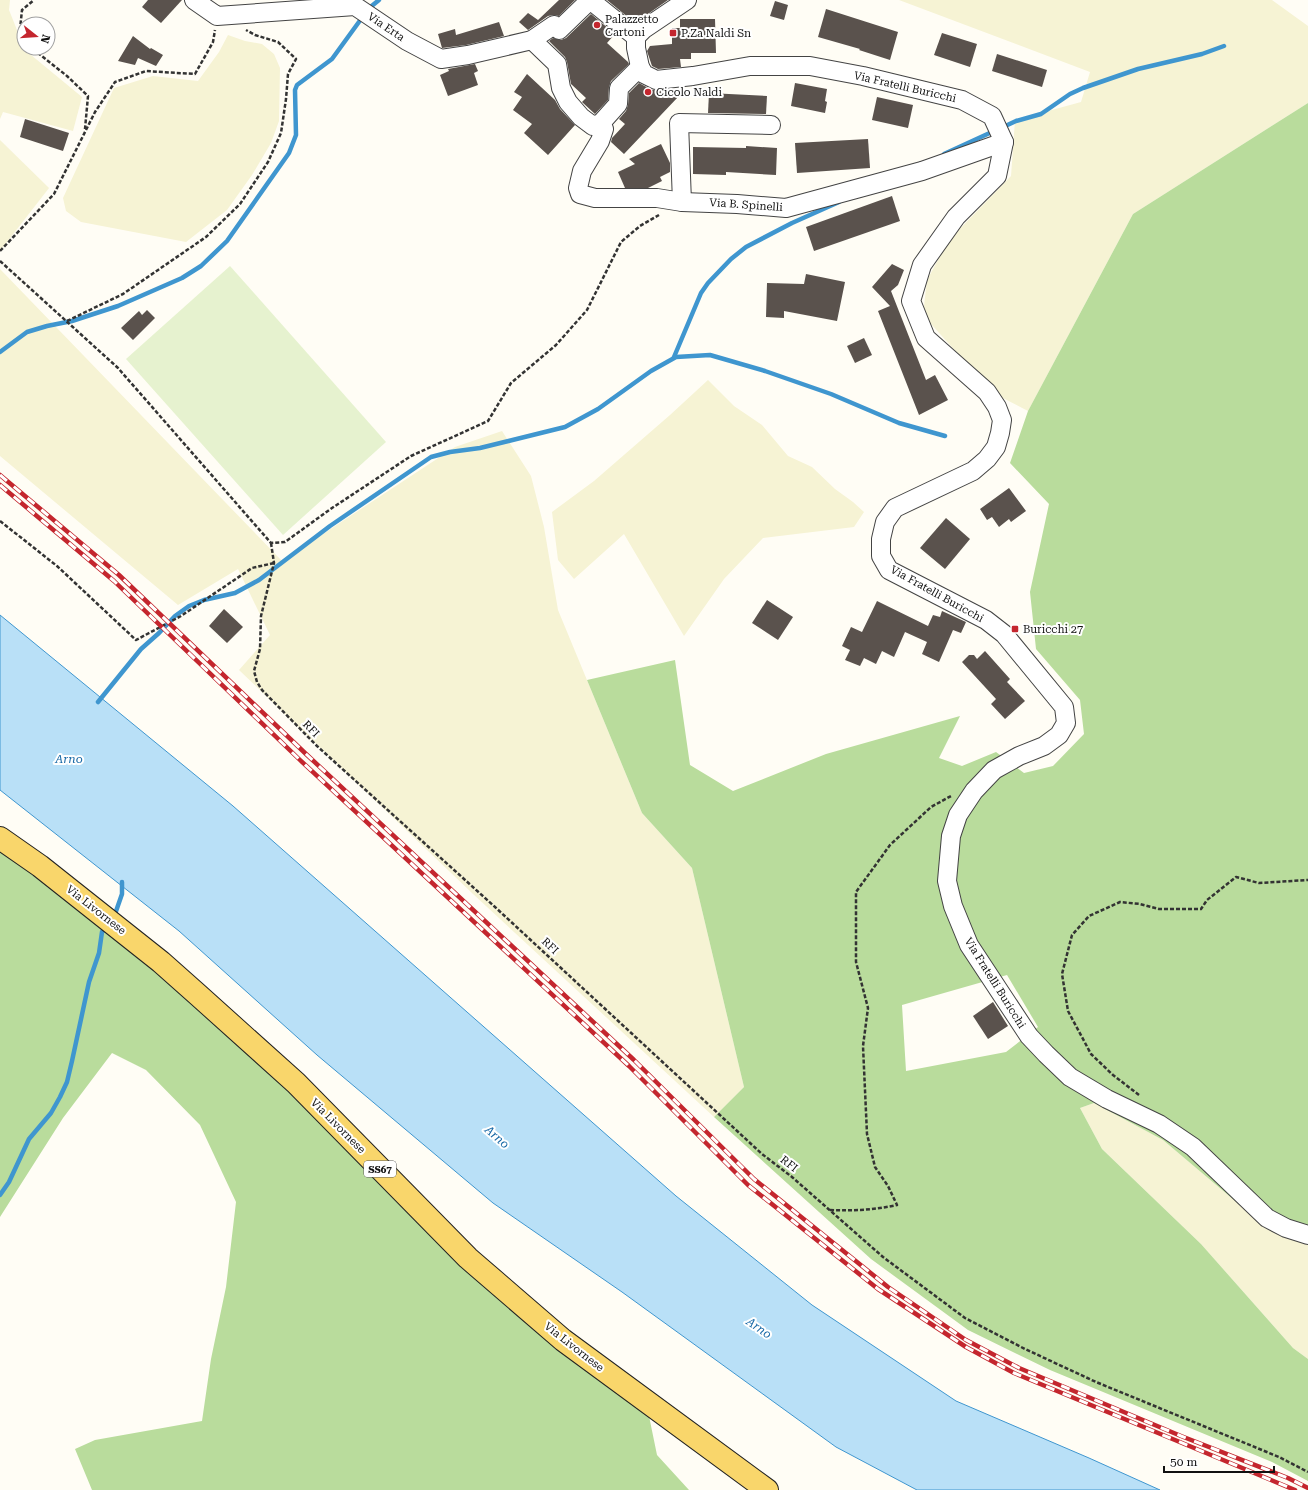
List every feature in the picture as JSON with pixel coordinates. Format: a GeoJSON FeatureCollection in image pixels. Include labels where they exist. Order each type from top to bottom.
{"type":"FeatureCollection","features":[{"type":"Feature","properties":{"kind":"main road","name":"Via Livornese"},"geometry":{"type":"LineString","coordinates":[[0,838],[46,871],[162,962],[296,1083],[468,1258],[563,1340],[767,1490]]}},
{"type":"Feature","properties":{"kind":"street"},"geometry":{"type":"LineString","coordinates":[[194,0],[217,16]]}},
{"type":"Feature","properties":{"kind":"street"},"geometry":{"type":"LineString","coordinates":[[640,33],[590,0],[559,30],[554,25],[532,40],[557,64],[561,88],[568,102],[581,117],[593,126],[601,123],[618,104],[619,88],[642,71],[636,48],[640,33],[687,0]]}},
{"type":"Feature","properties":{"kind":"street","name":"Via Erta"},"geometry":{"type":"LineString","coordinates":[[217,16],[355,6],[407,41],[442,59],[468,55],[532,40]]}},
{"type":"Feature","properties":{"kind":"street","name":"Via Fratelli Buricchi"},"geometry":{"type":"LineString","coordinates":[[642,71],[656,80],[693,76],[750,66],[810,66],[863,76],[962,100],[992,116],[1004,142],[997,176],[956,217],[922,265],[911,301],[926,338],[987,392],[997,407],[1002,420],[1000,433],[996,447],[987,459],[973,471],[895,508],[885,522],[881,539],[881,556],[889,570],[986,620],[1004,634],[1064,708],[1066,723],[1059,735],[1044,746],[1019,756],[994,770],[974,791],[958,815],[951,836],[948,861],[947,881],[953,906],[969,945],[1025,1030],[1065,1073],[1107,1099],[1159,1124],[1193,1147],[1268,1218],[1286,1228],[1308,1235]]}},
{"type":"Feature","properties":{"kind":"street","name":"Via B. Spinelli"},"geometry":{"type":"LineString","coordinates":[[601,123],[604,129],[600,141],[582,171],[578,188],[580,194],[595,198],[657,198],[682,202],[786,208],[922,171],[1004,142]]}},
{"type":"Feature","properties":{"kind":"street"},"geometry":{"type":"LineString","coordinates":[[682,202],[679,123],[771,125]]}},
{"type":"Feature","properties":{"kind":"path"},"geometry":{"type":"LineString","coordinates":[[21,16],[22,10],[34,0]]}},
{"type":"Feature","properties":{"kind":"path"},"geometry":{"type":"LineString","coordinates":[[0,251],[54,194],[95,112],[114,82],[146,71],[195,74],[213,42],[217,16]]}},
{"type":"Feature","properties":{"kind":"path"},"geometry":{"type":"LineString","coordinates":[[67,321],[123,294],[206,238],[240,204],[268,162],[281,133],[288,74],[296,59],[278,42],[243,29]]}},
{"type":"Feature","properties":{"kind":"path"},"geometry":{"type":"LineString","coordinates":[[42,56],[67,76],[88,96],[85,132]]}},
{"type":"Feature","properties":{"kind":"path"},"geometry":{"type":"LineString","coordinates":[[271,543],[285,542],[332,508],[411,456],[488,421],[511,383],[556,346],[587,310],[621,242],[640,226],[682,202]]}},
{"type":"Feature","properties":{"kind":"path"},"geometry":{"type":"LineString","coordinates":[[0,261],[118,368],[271,543],[274,563],[252,568],[182,616],[136,640],[57,566],[0,520]]}},
{"type":"Feature","properties":{"kind":"path","name":"RFI"},"geometry":{"type":"LineString","coordinates":[[274,563],[261,616],[260,649],[254,671],[257,682],[262,690],[317,746],[495,906],[762,1154],[792,1177],[883,1257],[965,1318],[1025,1349],[1096,1382],[1279,1457],[1308,1472]]}},
{"type":"Feature","properties":{"kind":"path"},"geometry":{"type":"LineString","coordinates":[[830,1210],[854,1211],[897,1205],[888,1186],[875,1167],[867,1134],[863,1046],[868,1008],[856,962],[856,892],[890,845],[931,808],[956,792]]}},
{"type":"Feature","properties":{"kind":"path"},"geometry":{"type":"LineString","coordinates":[[1141,1097],[1113,1075],[1091,1054],[1068,1011],[1062,974],[1072,935],[1089,916],[1120,902],[1140,904],[1159,909],[1201,910],[1207,900],[1236,877],[1259,882],[1308,880]]}},
{"type":"Feature","properties":{"kind":"shaded area"},"geometry":{"type":"Polygon","coordinates":[[[0,0],[10,0],[9,10],[16,28],[16,56],[32,56],[82,97],[73,131],[3,112],[0,119],[0,0]]]}},
{"type":"Feature","properties":{"kind":"shaded area"},"geometry":{"type":"Polygon","coordinates":[[[899,0],[1272,0],[1308,26],[1308,103],[1133,214],[1028,411],[993,393],[923,315],[927,280],[949,240],[1011,176],[1015,120],[1081,102],[1090,72],[899,0]]]}},
{"type":"Feature","properties":{"kind":"shaded area"},"geometry":{"type":"Polygon","coordinates":[[[228,35],[245,41],[262,44],[274,54],[280,68],[279,121],[271,143],[252,175],[227,210],[186,242],[81,222],[66,211],[63,198],[114,88],[153,76],[198,81],[219,52],[228,35]]]}},
{"type":"Feature","properties":{"kind":"shaded area"},"geometry":{"type":"Polygon","coordinates":[[[0,140],[49,188],[0,251],[0,140]]]}},
{"type":"Feature","properties":{"kind":"shaded area"},"geometry":{"type":"Polygon","coordinates":[[[0,269],[282,561],[455,447],[502,431],[531,476],[544,527],[558,610],[642,813],[692,868],[744,1087],[714,1117],[473,894],[239,670],[270,635],[238,569],[178,605],[0,456],[0,269]]]}},
{"type":"Feature","properties":{"kind":"shaded area"},"geometry":{"type":"Polygon","coordinates":[[[708,380],[734,406],[762,425],[788,456],[812,467],[835,489],[864,512],[854,527],[763,538],[724,579],[684,636],[624,534],[574,579],[558,560],[552,512],[594,481],[708,380]]]}},
{"type":"Feature","properties":{"kind":"shaded area"},"geometry":{"type":"Polygon","coordinates":[[[1094,1103],[1163,1140],[1260,1222],[1308,1242],[1308,1359],[1293,1348],[1201,1244],[1102,1149],[1080,1108],[1094,1103]]]}},
{"type":"Feature","properties":{"kind":"green space"},"geometry":{"type":"Polygon","coordinates":[[[1308,103],[1308,1242],[1260,1222],[1163,1140],[1094,1103],[1080,1108],[1102,1149],[1201,1244],[1293,1348],[1308,1359],[1308,1481],[1272,1462],[1050,1370],[968,1330],[871,1259],[714,1117],[744,1087],[692,868],[642,813],[587,680],[675,660],[690,765],[733,791],[826,754],[960,716],[939,758],[962,766],[996,752],[1024,773],[1053,766],[1084,734],[1080,700],[1036,649],[1030,592],[1049,504],[1010,463],[1028,411],[1133,214],[1308,103]],[[1007,975],[902,1005],[906,1071],[1006,1052],[1038,1027],[1007,975]]]}},
{"type":"Feature","properties":{"kind":"green space"},"geometry":{"type":"Polygon","coordinates":[[[230,266],[386,442],[283,535],[126,359],[230,266]]]}},
{"type":"Feature","properties":{"kind":"green space"},"geometry":{"type":"Polygon","coordinates":[[[0,847],[142,957],[649,1416],[657,1455],[689,1490],[92,1490],[75,1449],[95,1440],[202,1421],[211,1359],[226,1287],[236,1202],[200,1125],[146,1070],[112,1053],[63,1118],[0,1217],[0,847]]]}},
{"type":"Feature","properties":{"kind":"water","name":"Arno"},"geometry":{"type":"Polygon","coordinates":[[[0,615],[233,806],[676,1196],[812,1305],[956,1401],[1160,1490],[917,1490],[836,1447],[622,1292],[493,1203],[317,1055],[179,931],[0,790],[0,615]]]}},
{"type":"Feature","properties":{"kind":"building"},"geometry":{"type":"Polygon","coordinates":[[[148,0],[182,0],[161,23],[142,7],[148,0]]]}},
{"type":"Feature","properties":{"kind":"building"},"geometry":{"type":"Polygon","coordinates":[[[559,0],[575,0],[559,16],[548,16],[528,30],[519,22],[528,13],[538,20],[559,0]]]}},
{"type":"Feature","properties":{"kind":"building"},"geometry":{"type":"Polygon","coordinates":[[[607,0],[668,0],[635,23],[607,0]]]}},
{"type":"Feature","properties":{"kind":"building"},"geometry":{"type":"Polygon","coordinates":[[[775,1],[788,5],[784,20],[770,16],[775,1]]]}},
{"type":"Feature","properties":{"kind":"building"},"geometry":{"type":"Polygon","coordinates":[[[826,9],[898,32],[890,60],[859,50],[860,49],[818,37],[826,9]]]}},
{"type":"Feature","properties":{"kind":"building"},"geometry":{"type":"Polygon","coordinates":[[[591,14],[615,34],[607,43],[629,64],[611,81],[608,100],[595,114],[582,102],[586,98],[571,84],[565,57],[549,41],[553,38],[561,40],[566,38],[591,14]]]}},
{"type":"Feature","properties":{"kind":"building"},"geometry":{"type":"Polygon","coordinates":[[[680,19],[715,19],[716,53],[691,53],[691,59],[680,59],[681,67],[658,69],[652,66],[647,51],[650,46],[672,44],[672,28],[680,28],[680,19]]]}},
{"type":"Feature","properties":{"kind":"building"},"geometry":{"type":"Polygon","coordinates":[[[499,22],[504,36],[466,45],[442,48],[438,34],[455,29],[456,35],[499,22]]]}},
{"type":"Feature","properties":{"kind":"building"},"geometry":{"type":"Polygon","coordinates":[[[942,33],[977,44],[970,67],[934,55],[942,33]]]}},
{"type":"Feature","properties":{"kind":"building"},"geometry":{"type":"Polygon","coordinates":[[[133,36],[150,49],[151,48],[163,55],[156,66],[138,58],[135,65],[118,61],[133,36]]]}},
{"type":"Feature","properties":{"kind":"building"},"geometry":{"type":"Polygon","coordinates":[[[997,54],[1047,70],[1042,87],[992,71],[997,54]]]}},
{"type":"Feature","properties":{"kind":"building"},"geometry":{"type":"Polygon","coordinates":[[[475,64],[478,71],[474,73],[478,85],[448,96],[440,75],[449,71],[448,69],[475,64]]]}},
{"type":"Feature","properties":{"kind":"building"},"geometry":{"type":"Polygon","coordinates":[[[527,74],[555,100],[560,109],[575,125],[548,155],[524,133],[532,124],[513,110],[522,97],[514,92],[527,74]]]}},
{"type":"Feature","properties":{"kind":"building"},"geometry":{"type":"Polygon","coordinates":[[[639,83],[652,90],[669,89],[678,97],[624,154],[611,142],[612,138],[625,124],[619,119],[626,111],[629,93],[639,83]]]}},
{"type":"Feature","properties":{"kind":"building"},"geometry":{"type":"Polygon","coordinates":[[[795,83],[827,89],[825,113],[791,106],[795,83]]]}},
{"type":"Feature","properties":{"kind":"building"},"geometry":{"type":"Polygon","coordinates":[[[709,93],[767,96],[766,114],[708,113],[709,93]]]}},
{"type":"Feature","properties":{"kind":"building"},"geometry":{"type":"Polygon","coordinates":[[[877,97],[913,105],[908,128],[872,120],[877,97]]]}},
{"type":"Feature","properties":{"kind":"building"},"geometry":{"type":"Polygon","coordinates":[[[25,119],[69,133],[63,151],[20,137],[25,119]]]}},
{"type":"Feature","properties":{"kind":"building"},"geometry":{"type":"Polygon","coordinates":[[[868,139],[870,168],[797,173],[795,143],[868,139]]]}},
{"type":"Feature","properties":{"kind":"building"},"geometry":{"type":"Polygon","coordinates":[[[661,144],[670,163],[670,172],[660,177],[662,181],[648,188],[625,188],[618,172],[635,164],[629,159],[661,144]]]}},
{"type":"Feature","properties":{"kind":"building"},"geometry":{"type":"Polygon","coordinates":[[[746,146],[777,148],[776,175],[726,172],[726,175],[693,174],[693,147],[746,148],[746,146]]]}},
{"type":"Feature","properties":{"kind":"building"},"geometry":{"type":"Polygon","coordinates":[[[892,196],[900,221],[814,251],[806,227],[892,196]]]}},
{"type":"Feature","properties":{"kind":"building"},"geometry":{"type":"Polygon","coordinates":[[[892,264],[904,270],[898,285],[891,291],[926,380],[935,375],[948,400],[919,415],[878,311],[890,306],[872,287],[892,264]]]}},
{"type":"Feature","properties":{"kind":"building"},"geometry":{"type":"Polygon","coordinates":[[[806,274],[845,282],[837,321],[784,311],[784,318],[766,317],[767,283],[804,284],[806,274]]]}},
{"type":"Feature","properties":{"kind":"building"},"geometry":{"type":"Polygon","coordinates":[[[147,310],[155,318],[133,340],[121,328],[139,311],[142,315],[147,310]]]}},
{"type":"Feature","properties":{"kind":"building"},"geometry":{"type":"Polygon","coordinates":[[[864,338],[872,355],[855,363],[847,346],[864,338]]]}},
{"type":"Feature","properties":{"kind":"building"},"geometry":{"type":"Polygon","coordinates":[[[1009,488],[1026,511],[1011,522],[1009,519],[999,527],[992,517],[987,520],[980,509],[1009,488]]]}},
{"type":"Feature","properties":{"kind":"building"},"geometry":{"type":"Polygon","coordinates":[[[946,518],[970,539],[945,569],[920,548],[946,518]]]}},
{"type":"Feature","properties":{"kind":"building"},"geometry":{"type":"Polygon","coordinates":[[[767,600],[793,617],[778,640],[752,623],[767,600]]]}},
{"type":"Feature","properties":{"kind":"building"},"geometry":{"type":"Polygon","coordinates":[[[877,601],[928,626],[933,615],[940,617],[942,611],[966,622],[961,633],[953,630],[939,662],[922,654],[927,642],[905,632],[894,657],[882,651],[876,664],[864,658],[860,666],[845,660],[850,650],[842,646],[851,627],[862,632],[877,601]]]}},
{"type":"Feature","properties":{"kind":"building"},"geometry":{"type":"Polygon","coordinates":[[[224,609],[243,627],[227,643],[209,626],[224,609]]]}},
{"type":"Feature","properties":{"kind":"building"},"geometry":{"type":"Polygon","coordinates":[[[985,651],[1010,679],[1007,682],[1025,701],[1005,719],[991,704],[996,699],[962,662],[969,655],[974,655],[977,659],[985,651]]]}},
{"type":"Feature","properties":{"kind":"building"},"geometry":{"type":"Polygon","coordinates":[[[993,1002],[1008,1026],[988,1039],[973,1016],[993,1002]]]}},
{"type":"Feature","properties":{"kind":"waterway"},"geometry":{"type":"LineString","coordinates":[[368,9],[379,0]]}},
{"type":"Feature","properties":{"kind":"waterway"},"geometry":{"type":"LineString","coordinates":[[0,352],[27,332],[72,321],[118,306],[182,278],[201,266],[227,241],[289,153],[296,135],[295,90],[297,85],[332,59],[364,15]]}},
{"type":"Feature","properties":{"kind":"waterway"},"geometry":{"type":"LineString","coordinates":[[1001,128],[1016,121],[1041,114],[1070,94],[1083,88],[1138,69],[1202,54],[1224,46]]}},
{"type":"Feature","properties":{"kind":"waterway"},"geometry":{"type":"LineString","coordinates":[[944,154],[994,131]]}},
{"type":"Feature","properties":{"kind":"waterway"},"geometry":{"type":"LineString","coordinates":[[674,357],[701,293],[708,283],[731,259],[746,247],[792,223],[839,202]]}},
{"type":"Feature","properties":{"kind":"waterway"},"geometry":{"type":"LineString","coordinates":[[98,702],[141,649],[175,616],[189,606],[204,600],[235,593],[259,580],[330,526],[431,457],[450,452],[480,448],[565,427],[598,409],[651,371],[676,357],[710,355],[765,371],[831,394],[899,423],[945,436]]}},
{"type":"Feature","properties":{"kind":"waterway"},"geometry":{"type":"LineString","coordinates":[[114,917],[122,894],[122,882]]}},
{"type":"Feature","properties":{"kind":"waterway"},"geometry":{"type":"LineString","coordinates":[[0,1195],[9,1182],[29,1139],[51,1113],[67,1082],[89,982],[99,953],[102,932],[107,926]]}},
{"type":"Feature","properties":{"kind":"railway"},"geometry":{"type":"LineString","coordinates":[[0,475],[119,575],[306,754],[634,1060],[754,1179],[888,1287],[966,1340],[1019,1368],[1181,1436],[1288,1478],[1308,1488]]}},
{"type":"Feature","properties":{"kind":"railway"},"geometry":{"type":"LineString","coordinates":[[0,485],[114,581],[300,760],[629,1066],[748,1185],[878,1289],[966,1347],[1014,1373],[1295,1490]]}},
{"type":"Feature","properties":{"kind":"place","name":"Palazzetto Cartoni"},"geometry":{"type":"Point","coordinates":[597,25]}},
{"type":"Feature","properties":{"kind":"place","name":"P.Za Naldi Sn"},"geometry":{"type":"Point","coordinates":[673,33]}},
{"type":"Feature","properties":{"kind":"place","name":"Cicolo Naldi"},"geometry":{"type":"Point","coordinates":[648,92]}},
{"type":"Feature","properties":{"kind":"place","name":"Buricchi 27"},"geometry":{"type":"Point","coordinates":[1015,629]}}]}
